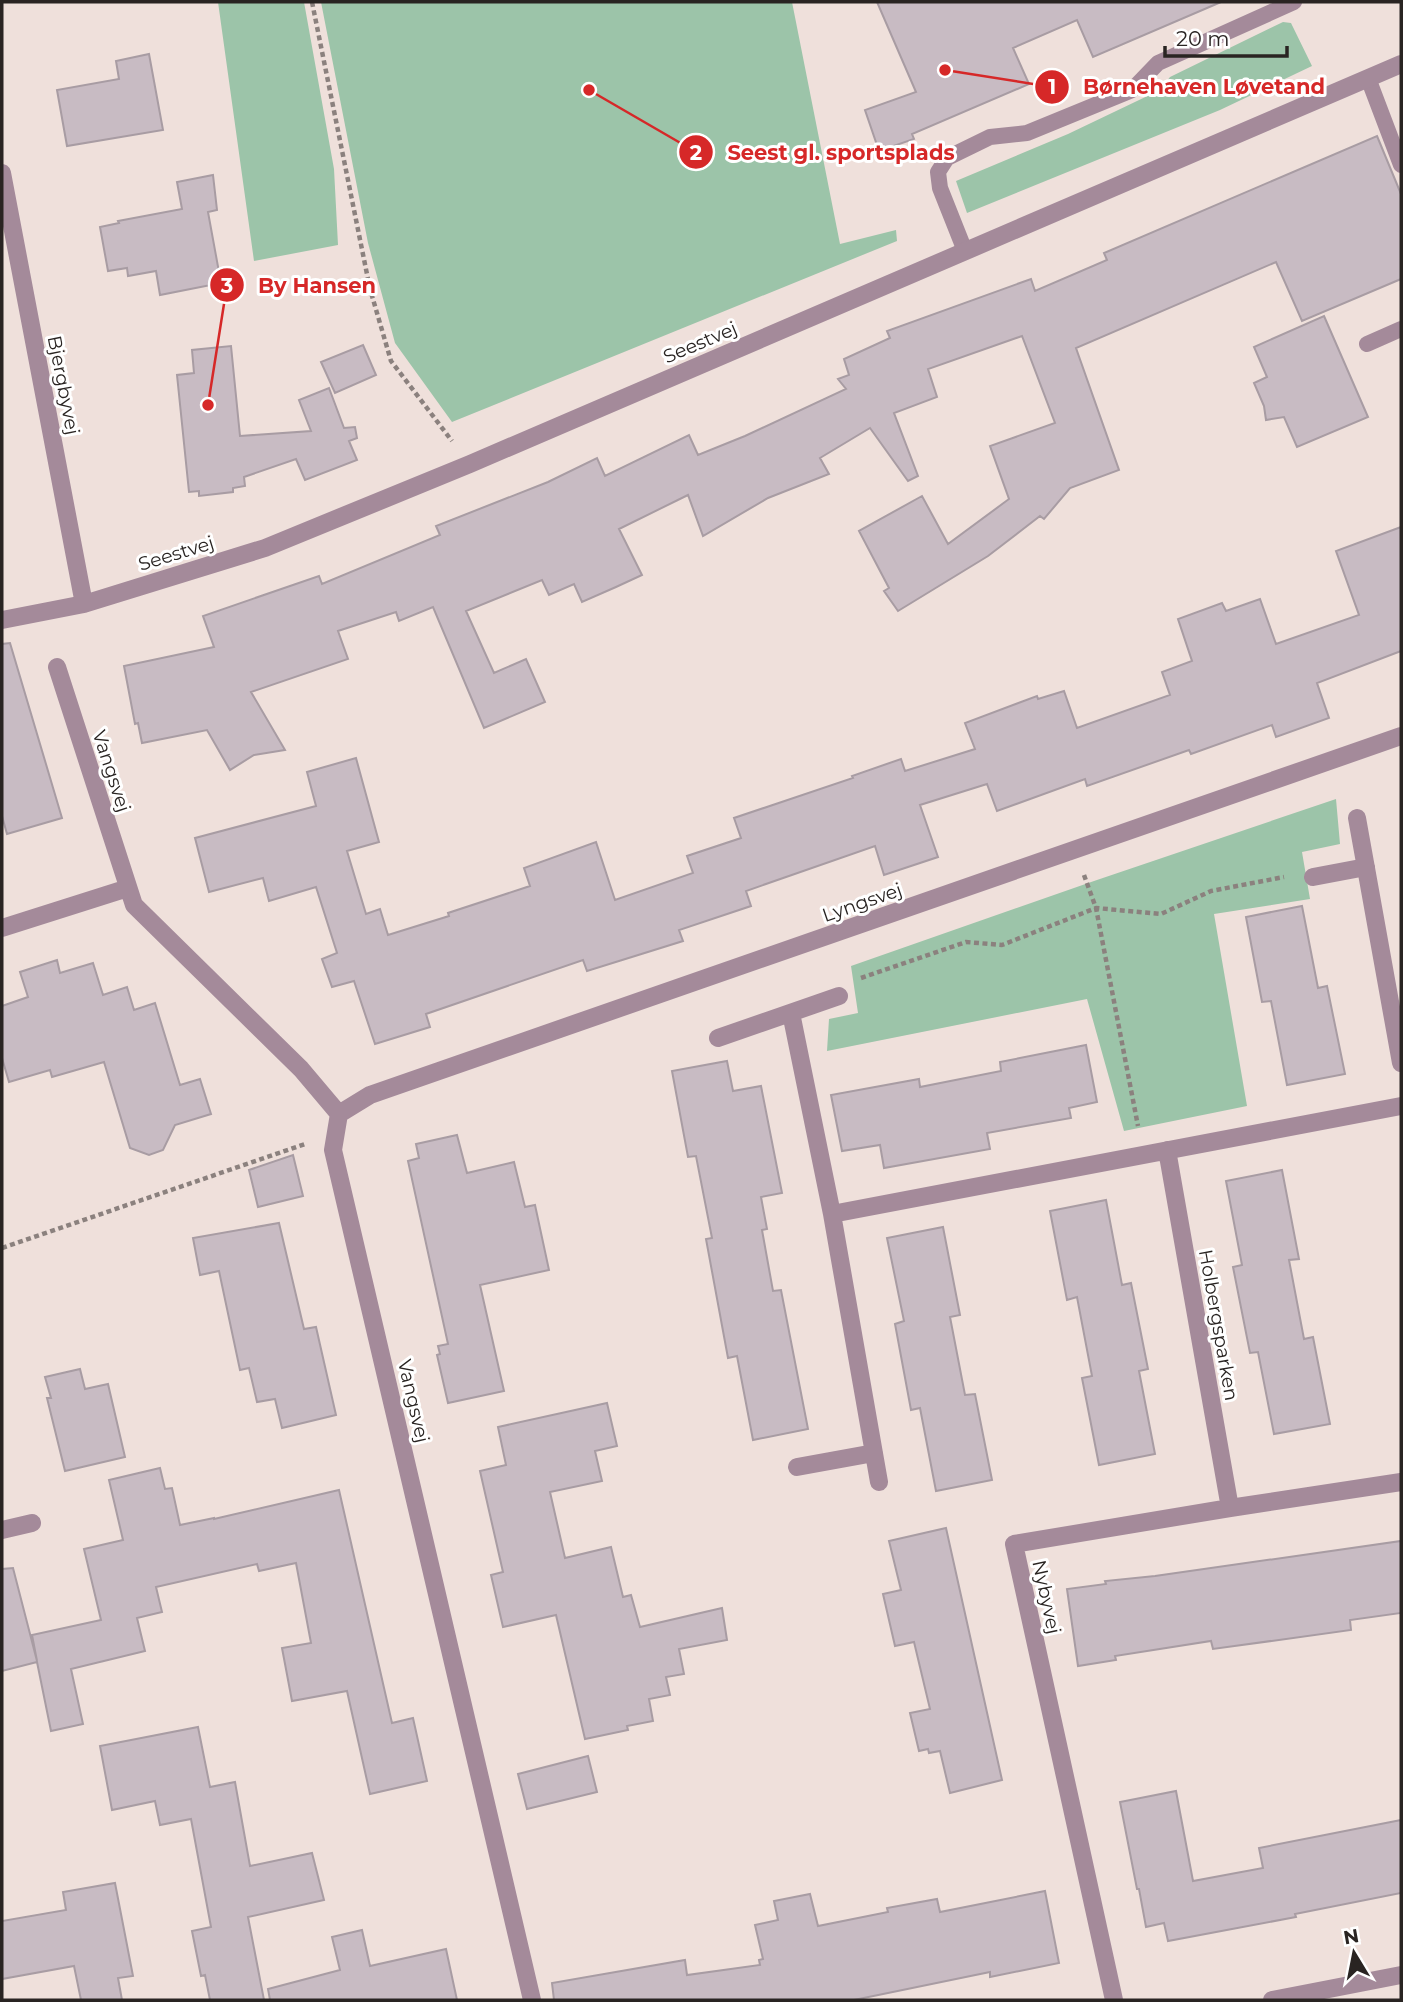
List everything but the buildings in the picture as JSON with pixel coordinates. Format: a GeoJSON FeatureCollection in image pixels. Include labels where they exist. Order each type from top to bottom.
{"type":"FeatureCollection","features":[{"type":"Feature","properties":{"kind":"street","name":"Seestvej"},"geometry":{"type":"LineString","coordinates":[[2,620],[84,604],[265,548],[470,464],[1401,64]]}},
{"type":"Feature","properties":{"kind":"street","name":"Bjergbyvej"},"geometry":{"type":"LineString","coordinates":[[2,173],[84,604]]}},
{"type":"Feature","properties":{"kind":"street","name":"Vangsvej"},"geometry":{"type":"LineString","coordinates":[[57,667],[134,905],[301,1069],[339,1114],[333,1150],[532,2000]]}},
{"type":"Feature","properties":{"kind":"street","name":"Lyngsvej"},"geometry":{"type":"LineString","coordinates":[[339,1114],[370,1095],[1401,736]]}},
{"type":"Feature","properties":{"kind":"street"},"geometry":{"type":"LineString","coordinates":[[1357,818],[1401,1063]]}},
{"type":"Feature","properties":{"kind":"street"},"geometry":{"type":"LineString","coordinates":[[1313,877],[1366,867]]}},
{"type":"Feature","properties":{"kind":"street"},"geometry":{"type":"LineString","coordinates":[[2,928],[128,888]]}},
{"type":"Feature","properties":{"kind":"street"},"geometry":{"type":"LineString","coordinates":[[718,1038],[839,996]]}},
{"type":"Feature","properties":{"kind":"street"},"geometry":{"type":"LineString","coordinates":[[791,1013],[832,1214],[879,1482]]}},
{"type":"Feature","properties":{"kind":"street"},"geometry":{"type":"LineString","coordinates":[[832,1214],[1401,1106]]}},
{"type":"Feature","properties":{"kind":"street","name":"Holbergsparken"},"geometry":{"type":"LineString","coordinates":[[1167,1150],[1230,1508]]}},
{"type":"Feature","properties":{"kind":"street"},"geometry":{"type":"LineString","coordinates":[[797,1467],[874,1453]]}},
{"type":"Feature","properties":{"kind":"street","name":"Nybyvej"},"geometry":{"type":"LineString","coordinates":[[1114,2000],[1014,1544],[1401,1482]]}},
{"type":"Feature","properties":{"kind":"street"},"geometry":{"type":"LineString","coordinates":[[2,1530],[32,1523]]}},
{"type":"Feature","properties":{"kind":"street"},"geometry":{"type":"LineString","coordinates":[[1272,2000],[1401,1975]]}},
{"type":"Feature","properties":{"kind":"lane"},"geometry":{"type":"LineString","coordinates":[[965,251],[940,188],[938,172],[947,158],[990,137],[1027,133],[1132,90],[1158,63],[1294,2]]}},
{"type":"Feature","properties":{"kind":"lane"},"geometry":{"type":"LineString","coordinates":[[1368,78],[1401,166]]}},
{"type":"Feature","properties":{"kind":"lane"},"geometry":{"type":"LineString","coordinates":[[1367,344],[1401,329]]}},
{"type":"Feature","properties":{"kind":"path"},"geometry":{"type":"LineString","coordinates":[[312,2],[370,289],[391,361],[470,464]]}},
{"type":"Feature","properties":{"kind":"path"},"geometry":{"type":"LineString","coordinates":[[1074,850],[1096,908],[1143,1155]]}},
{"type":"Feature","properties":{"kind":"path"},"geometry":{"type":"LineString","coordinates":[[839,996],[860,978],[966,942],[1002,946],[1096,908],[1161,914],[1211,891],[1299,874],[1313,877]]}},
{"type":"Feature","properties":{"kind":"path"},"geometry":{"type":"LineString","coordinates":[[2,1248],[336,1134]]}},
{"type":"Feature","properties":{"kind":"green space"},"geometry":{"type":"Polygon","coordinates":[[[218,2],[304,2],[334,169],[338,245],[254,261],[218,2]]]}},
{"type":"Feature","properties":{"kind":"green space"},"geometry":{"type":"Polygon","coordinates":[[[321,2],[792,2],[840,244],[896,230],[897,241],[452,422],[395,343],[368,243],[321,2]]]}},
{"type":"Feature","properties":{"kind":"green space"},"geometry":{"type":"Polygon","coordinates":[[[1283,22],[1291,23],[1312,66],[1220,110],[967,213],[956,181],[1068,134],[1160,90],[1170,77],[1283,22]]]}},
{"type":"Feature","properties":{"kind":"green space"},"geometry":{"type":"Polygon","coordinates":[[[1336,799],[1340,844],[1302,852],[1310,899],[1214,914],[1247,1106],[1124,1131],[1087,999],[827,1051],[829,1019],[858,1013],[851,966],[1336,799]]]}},
{"type":"Feature","properties":{"kind":"place","name":"Børnehaven Løvetand"},"geometry":{"type":"Point","coordinates":[945,70]}},
{"type":"Feature","properties":{"kind":"place","name":"Seest gl. sportsplads"},"geometry":{"type":"Point","coordinates":[589,90]}},
{"type":"Feature","properties":{"kind":"place","name":"By Hansen"},"geometry":{"type":"Point","coordinates":[208,405]}}]}
